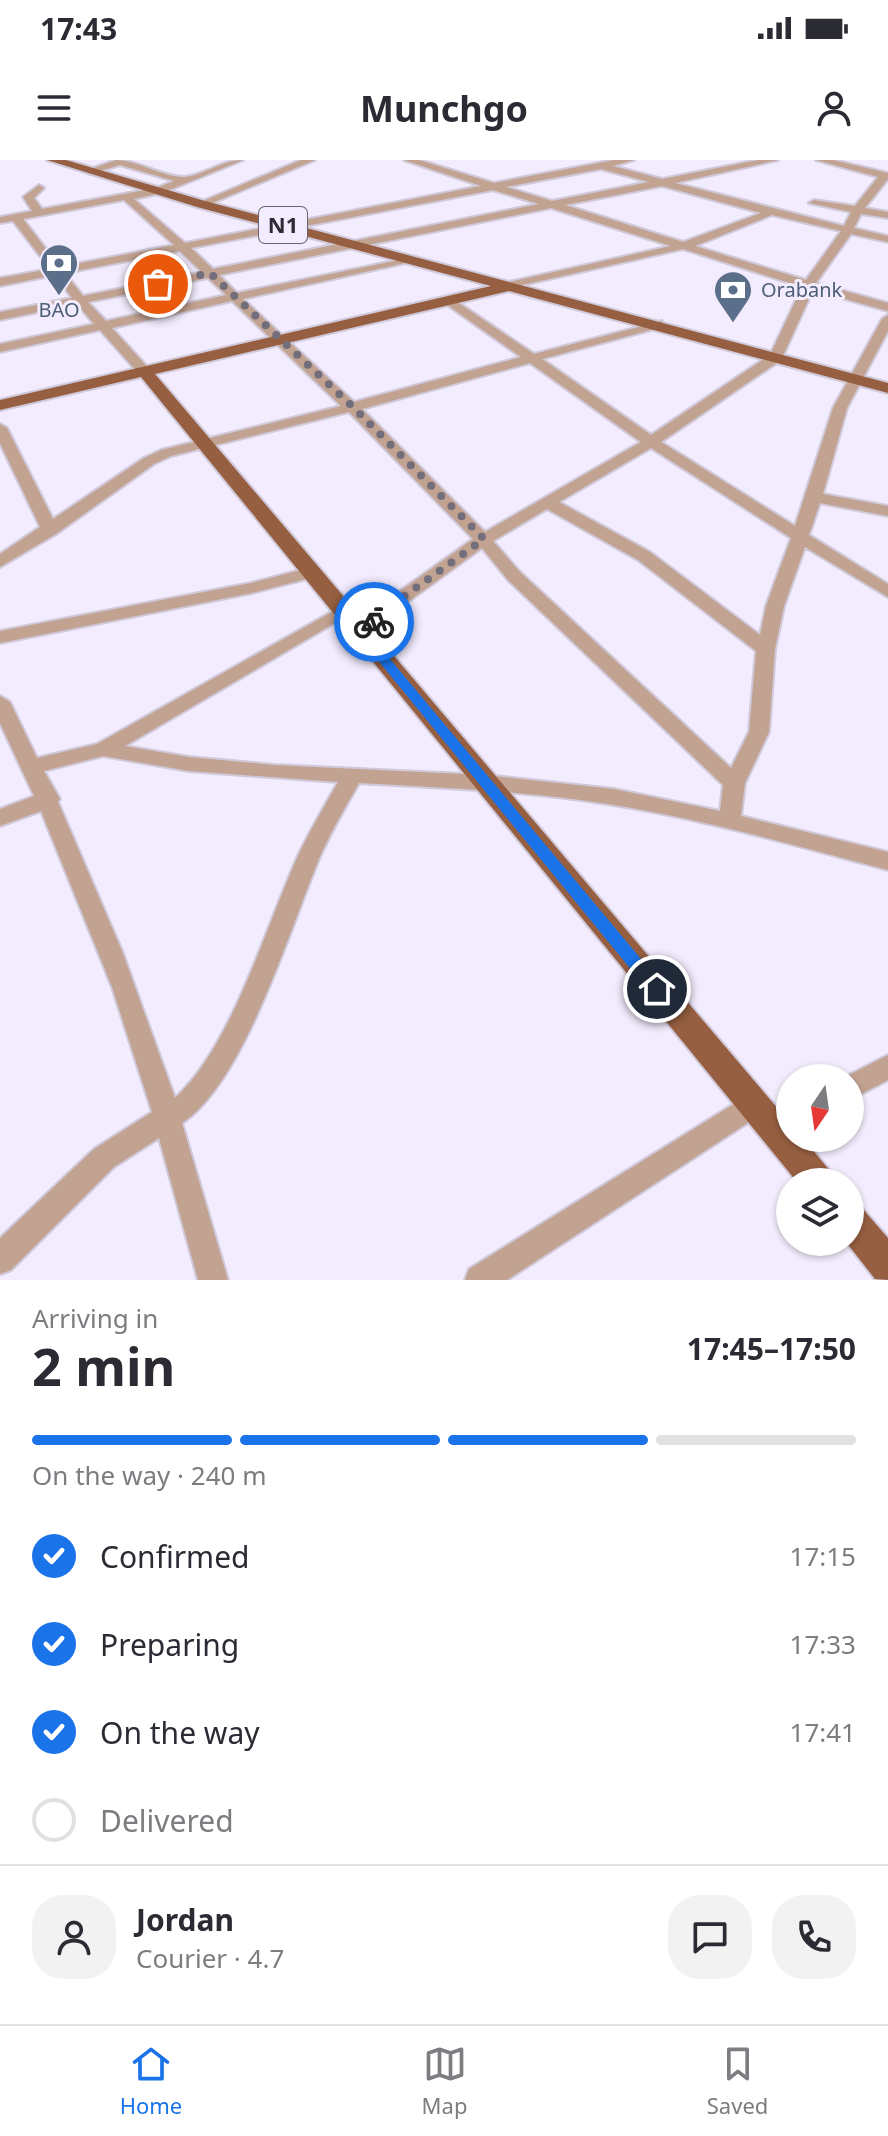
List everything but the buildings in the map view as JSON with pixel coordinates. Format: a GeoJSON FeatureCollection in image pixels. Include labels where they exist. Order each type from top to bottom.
{"type":"FeatureCollection","features":[{"type":"Feature","properties":{"kind":"main road","name":"N1"},"geometry":{"type":"LineString","coordinates":[[53,160],[201,204],[513,285],[888,388]]}},
{"type":"Feature","properties":{"kind":"main road"},"geometry":{"type":"LineString","coordinates":[[0,405],[513,285]]}},
{"type":"Feature","properties":{"kind":"main road"},"geometry":{"type":"LineString","coordinates":[[145,372],[207,443],[484,782],[770,1113],[808,1168]]}},
{"type":"Feature","properties":{"kind":"main road"},"geometry":{"type":"LineString","coordinates":[[864,1237],[888,1266]]}},
{"type":"Feature","properties":{"kind":"street"},"geometry":{"type":"LineString","coordinates":[[0,226],[39,213],[158,191],[238,160]]}},
{"type":"Feature","properties":{"kind":"street"},"geometry":{"type":"LineString","coordinates":[[201,204],[310,160]]}},
{"type":"Feature","properties":{"kind":"street"},"geometry":{"type":"LineString","coordinates":[[409,160],[888,307]]}},
{"type":"Feature","properties":{"kind":"street"},"geometry":{"type":"LineString","coordinates":[[436,169],[461,160]]}},
{"type":"Feature","properties":{"kind":"street"},"geometry":{"type":"LineString","coordinates":[[582,160],[771,212],[888,239]]}},
{"type":"Feature","properties":{"kind":"street"},"geometry":{"type":"LineString","coordinates":[[0,282],[629,160]]}},
{"type":"Feature","properties":{"kind":"street"},"geometry":{"type":"LineString","coordinates":[[0,316],[773,160]]}},
{"type":"Feature","properties":{"kind":"street"},"geometry":{"type":"LineString","coordinates":[[362,634],[392,605],[484,539],[651,442],[754,375],[776,357],[809,285],[886,175],[821,160]]}},
{"type":"Feature","properties":{"kind":"street"},"geometry":{"type":"LineString","coordinates":[[90,171],[123,161],[197,184]]}},
{"type":"Feature","properties":{"kind":"street"},"geometry":{"type":"LineString","coordinates":[[39,188],[28,197],[39,213]]}},
{"type":"Feature","properties":{"kind":"street"},"geometry":{"type":"LineString","coordinates":[[212,189],[227,193]]}},
{"type":"Feature","properties":{"kind":"street"},"geometry":{"type":"LineString","coordinates":[[127,198],[353,407],[484,539],[525,586],[734,783]]}},
{"type":"Feature","properties":{"kind":"street"},"geometry":{"type":"LineString","coordinates":[[0,220],[96,208],[108,202]]}},
{"type":"Feature","properties":{"kind":"street"},"geometry":{"type":"LineString","coordinates":[[814,203],[888,215]]}},
{"type":"Feature","properties":{"kind":"street"},"geometry":{"type":"LineString","coordinates":[[513,285],[686,247],[771,212]]}},
{"type":"Feature","properties":{"kind":"street"},"geometry":{"type":"LineString","coordinates":[[17,220],[80,300],[145,372]]}},
{"type":"Feature","properties":{"kind":"street"},"geometry":{"type":"LineString","coordinates":[[0,348],[410,259]]}},
{"type":"Feature","properties":{"kind":"street"},"geometry":{"type":"LineString","coordinates":[[450,301],[651,442],[888,592]]}},
{"type":"Feature","properties":{"kind":"street"},"geometry":{"type":"LineString","coordinates":[[730,821],[734,783],[759,732],[766,649],[775,606],[814,497],[840,408],[888,319]]}},
{"type":"Feature","properties":{"kind":"street"},"geometry":{"type":"LineString","coordinates":[[0,562],[149,461],[166,453],[353,407],[657,324]]}},
{"type":"Feature","properties":{"kind":"street"},"geometry":{"type":"LineString","coordinates":[[0,428],[50,530]]}},
{"type":"Feature","properties":{"kind":"street"},"geometry":{"type":"LineString","coordinates":[[814,497],[888,511]]}},
{"type":"Feature","properties":{"kind":"street"},"geometry":{"type":"LineString","coordinates":[[547,502],[644,556],[766,649]]}},
{"type":"Feature","properties":{"kind":"street"},"geometry":{"type":"LineString","coordinates":[[0,637],[252,588],[312,572]]}},
{"type":"Feature","properties":{"kind":"street"},"geometry":{"type":"LineString","coordinates":[[31,767],[103,749],[344,610]]}},
{"type":"Feature","properties":{"kind":"street"},"geometry":{"type":"LineString","coordinates":[[0,702],[49,799],[125,989],[167,1119],[213,1280]]}},
{"type":"Feature","properties":{"kind":"street"},"geometry":{"type":"LineString","coordinates":[[103,749],[189,764],[351,778],[484,782],[614,797],[730,821],[888,861]]}},
{"type":"Feature","properties":{"kind":"street"},"geometry":{"type":"LineString","coordinates":[[0,1259],[17,1239],[104,1158],[187,1105],[219,1061],[253,996],[309,856],[351,778]]}},
{"type":"Feature","properties":{"kind":"street"},"geometry":{"type":"LineString","coordinates":[[0,818],[49,799]]}},
{"type":"Feature","properties":{"kind":"street"},"geometry":{"type":"LineString","coordinates":[[864,1080],[888,1067]]}},
{"type":"Feature","properties":{"kind":"street"},"geometry":{"type":"LineString","coordinates":[[480,1280],[562,1224],[770,1113]]}},
{"type":"Feature","properties":{"kind":"way so far"},"geometry":{"type":"LineString","coordinates":[[158,284],[210,273],[353,407],[484,539],[433,574],[374,622]]}},
{"type":"Feature","properties":{"kind":"place","name":"BAO"},"geometry":{"type":"Point","coordinates":[59,297]}},
{"type":"Feature","properties":{"kind":"place","name":"Orabank"},"geometry":{"type":"Point","coordinates":[733,324]}},
{"type":"Feature","properties":{"kind":"route"},"geometry":{"type":"LineString","coordinates":[[374,622],[362,634],[657,989]]}}]}
